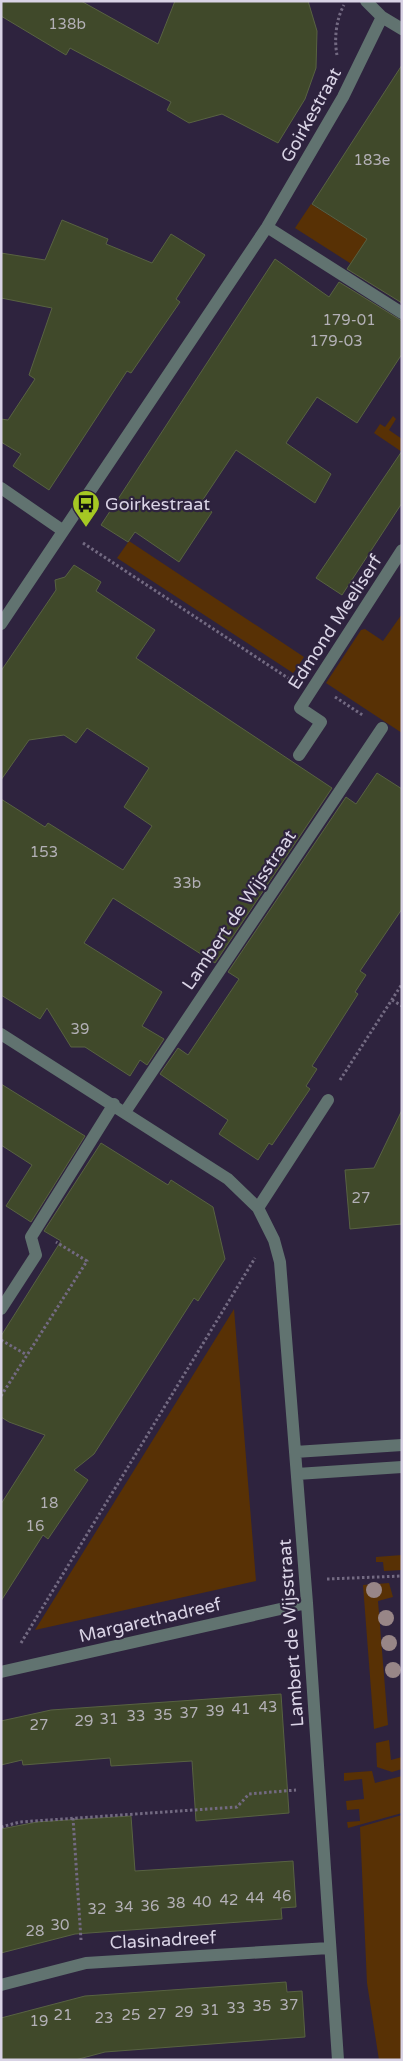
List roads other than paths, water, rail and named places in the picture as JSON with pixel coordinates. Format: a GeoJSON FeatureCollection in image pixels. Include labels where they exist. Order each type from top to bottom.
{"type":"FeatureCollection","features":[{"type":"Feature","properties":{"kind":"street"},"geometry":{"type":"LineString","coordinates":[[366,1],[382,17],[402,29]]}},
{"type":"Feature","properties":{"kind":"street","name":"Goirkestraat"},"geometry":{"type":"LineString","coordinates":[[1,624],[62,530],[267,227],[343,97],[382,17]]}},
{"type":"Feature","properties":{"kind":"street"},"geometry":{"type":"LineString","coordinates":[[267,227],[402,313]]}},
{"type":"Feature","properties":{"kind":"street"},"geometry":{"type":"LineString","coordinates":[[1,488],[62,530]]}},
{"type":"Feature","properties":{"kind":"street","name":"Edmond Meeliserf"},"geometry":{"type":"LineString","coordinates":[[300,755],[321,722],[300,708],[402,550]]}},
{"type":"Feature","properties":{"kind":"street","name":"Lambert de Wijsstraat"},"geometry":{"type":"LineString","coordinates":[[120,1108],[382,728]]}},
{"type":"Feature","properties":{"kind":"street","name":"Lambert de Wijsstraat"},"geometry":{"type":"LineString","coordinates":[[1,1034],[120,1108],[228,1179],[258,1208],[274,1240],[280,1262],[307,1602],[338,2060]]}},
{"type":"Feature","properties":{"kind":"street"},"geometry":{"type":"LineString","coordinates":[[258,1208],[328,1100]]}},
{"type":"Feature","properties":{"kind":"street"},"geometry":{"type":"LineString","coordinates":[[1,1309],[36,1255],[31,1237],[120,1108]]}},
{"type":"Feature","properties":{"kind":"street"},"geometry":{"type":"LineString","coordinates":[[295,1452],[402,1445]]}},
{"type":"Feature","properties":{"kind":"street"},"geometry":{"type":"LineString","coordinates":[[297,1474],[402,1467]]}},
{"type":"Feature","properties":{"kind":"street","name":"Margarethadreef"},"geometry":{"type":"LineString","coordinates":[[2,1672],[307,1602]]}},
{"type":"Feature","properties":{"kind":"street","name":"Clasinadreef"},"geometry":{"type":"LineString","coordinates":[[1,1985],[86,1962],[329,1948]]}},
{"type":"Feature","properties":{"kind":"place","name":"Goirkestraat"},"geometry":{"type":"Point","coordinates":[86,528]}}]}
